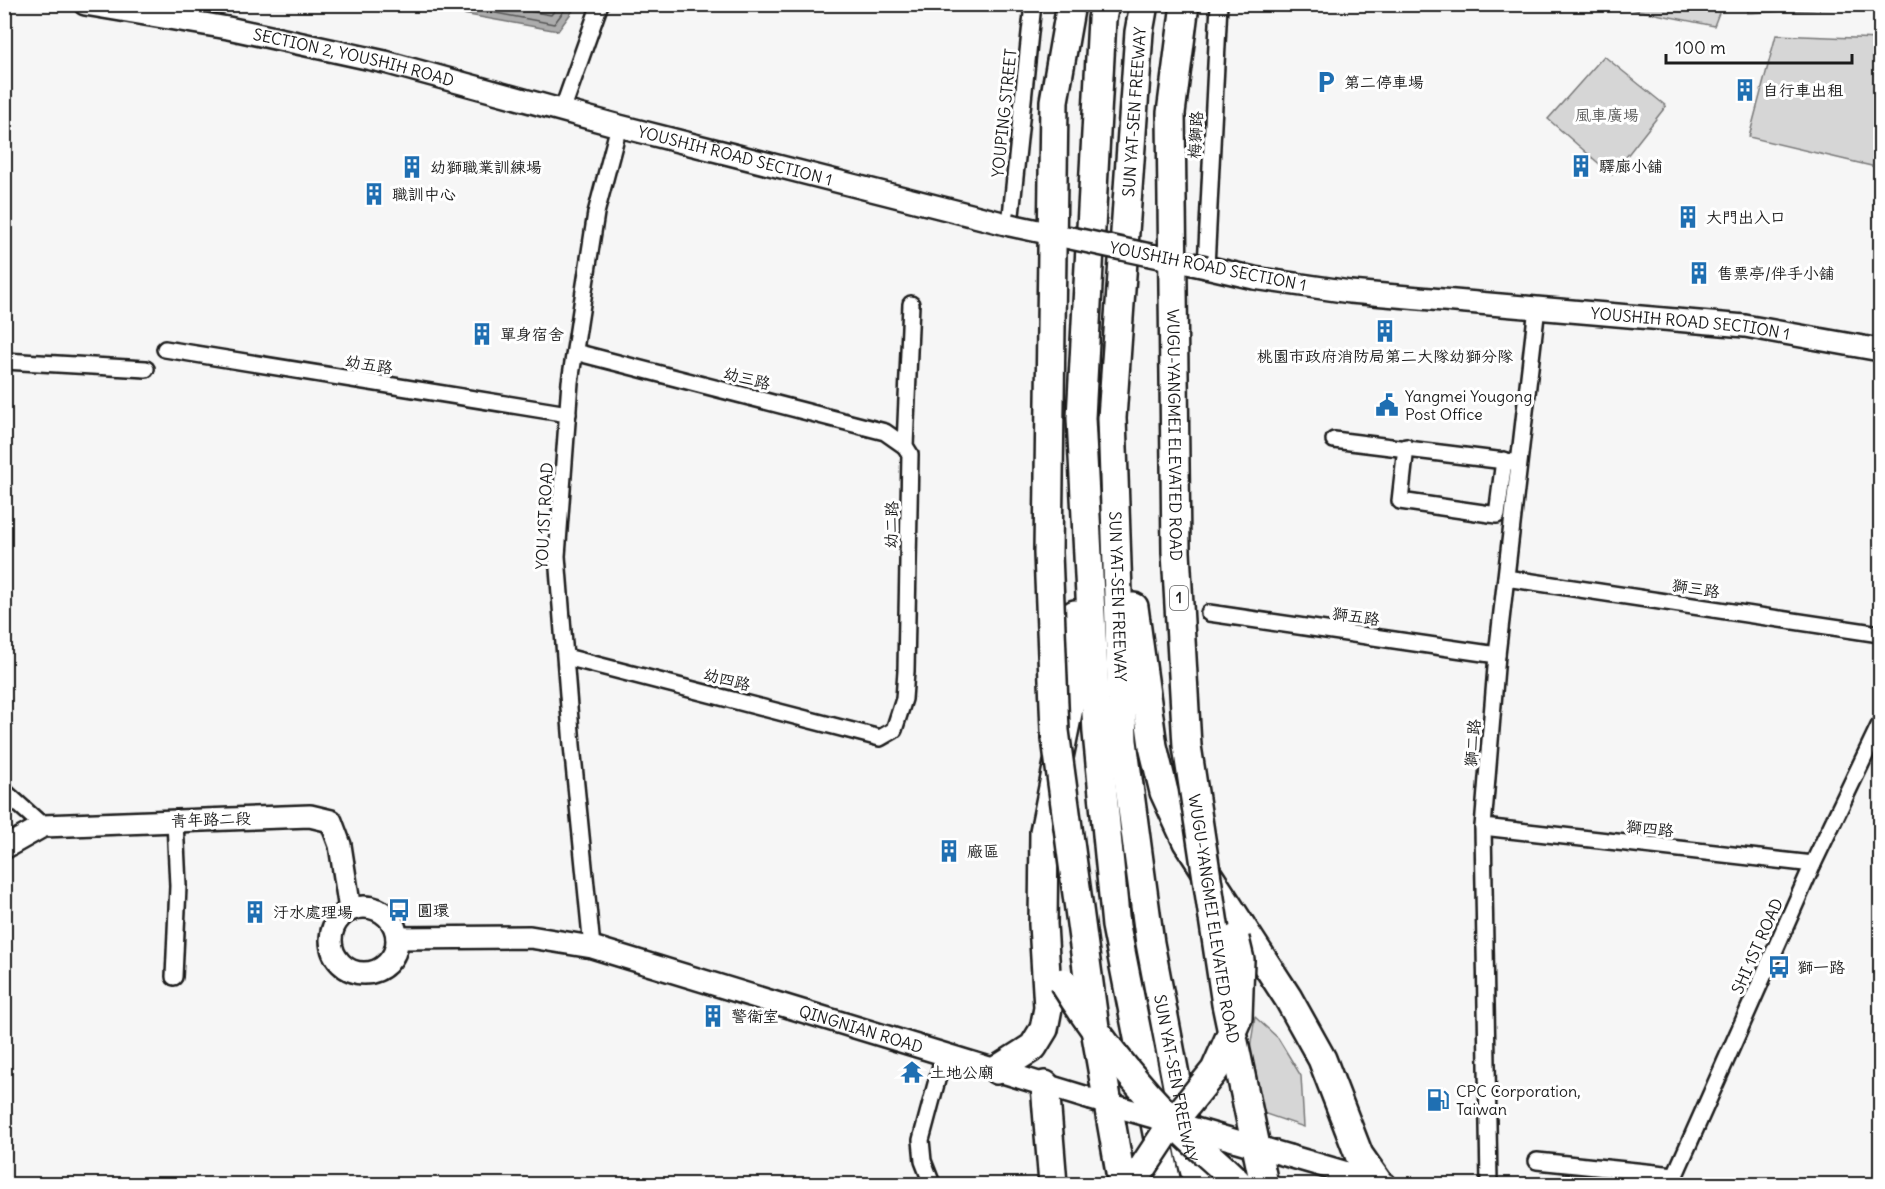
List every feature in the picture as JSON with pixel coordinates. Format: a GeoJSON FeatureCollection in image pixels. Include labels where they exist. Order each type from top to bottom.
{"type":"FeatureCollection","features":[{"type":"Feature","properties":{"kind":"highway"},"geometry":{"type":"LineString","coordinates":[[1071,4],[1054,101],[1048,553],[1055,719],[1096,1035],[1122,1185]]}},
{"type":"Feature","properties":{"kind":"highway","name":"SUN YAT-SEN FREEWAY"},"geometry":{"type":"LineString","coordinates":[[1105,4],[1102,19],[1081,418],[1097,733],[1116,926],[1167,1185]]}},
{"type":"Feature","properties":{"kind":"highway","name":"SUN YAT-SEN FREEWAY"},"geometry":{"type":"LineString","coordinates":[[1144,4],[1139,32],[1112,418],[1123,741],[1150,943],[1190,1154],[1198,1185]]}},
{"type":"Feature","properties":{"kind":"highway","name":"WUGU-YANGMEI ELEVATED ROAD"},"geometry":{"type":"LineString","coordinates":[[1185,4],[1171,113],[1176,552],[1187,746],[1226,1004],[1264,1185]]}},
{"type":"Feature","properties":{"kind":"highway"},"geometry":{"type":"LineString","coordinates":[[997,1070],[1033,1047],[1044,1029],[1048,1008],[1043,924],[1044,832],[1072,693],[1081,418]]}},
{"type":"Feature","properties":{"kind":"highway"},"geometry":{"type":"LineString","coordinates":[[1114,453],[1153,746],[1164,792],[1187,842],[1288,998],[1322,1059],[1359,1155],[1380,1184]]}},
{"type":"Feature","properties":{"kind":"highway"},"geometry":{"type":"LineString","coordinates":[[1134,1185],[1138,1175],[1173,1122],[1215,1070],[1238,1018],[1240,960],[1226,901]]}},
{"type":"Feature","properties":{"kind":"highway"},"geometry":{"type":"LineString","coordinates":[[1043,924],[1063,982],[1094,1031],[1122,1066],[1173,1122],[1239,1185]]}},
{"type":"Feature","properties":{"kind":"highway"},"geometry":{"type":"LineString","coordinates":[[1045,1085],[1053,1185]]}},
{"type":"Feature","properties":{"kind":"street","name":"SECTION 2, YOUSHIH ROAD"},"geometry":{"type":"LineString","coordinates":[[85,4],[228,28],[385,62],[619,126]]}},
{"type":"Feature","properties":{"kind":"street"},"geometry":{"type":"LineString","coordinates":[[562,111],[600,4]]}},
{"type":"Feature","properties":{"kind":"street","name":"YOUPING STREET"},"geometry":{"type":"LineString","coordinates":[[1010,225],[1033,4]]}},
{"type":"Feature","properties":{"kind":"street","name":"梅獅路"},"geometry":{"type":"LineString","coordinates":[[1206,267],[1219,4]]}},
{"type":"Feature","properties":{"kind":"street","name":"YOUSHIH ROAD SECTION 1"},"geometry":{"type":"LineString","coordinates":[[619,126],[1010,225],[1254,278],[1350,292],[1744,326],[1881,350]]}},
{"type":"Feature","properties":{"kind":"street","name":"YOU 1ST ROAD"},"geometry":{"type":"LineString","coordinates":[[592,947],[572,745],[557,556],[575,352],[596,213],[619,126]]}},
{"type":"Feature","properties":{"kind":"street","name":"幼二路"},"geometry":{"type":"LineString","coordinates":[[880,738],[894,730],[904,699],[910,454],[905,446],[911,304]]}},
{"type":"Feature","properties":{"kind":"street","name":"獅二路"},"geometry":{"type":"LineString","coordinates":[[1489,1185],[1483,827],[1497,655],[1506,578],[1511,462],[1537,307]]}},
{"type":"Feature","properties":{"kind":"street","name":"幼五路"},"geometry":{"type":"LineString","coordinates":[[165,349],[568,414]]}},
{"type":"Feature","properties":{"kind":"street","name":"幼三路"},"geometry":{"type":"LineString","coordinates":[[575,352],[885,432],[905,446]]}},
{"type":"Feature","properties":{"kind":"street"},"geometry":{"type":"LineString","coordinates":[[4,361],[146,369]]}},
{"type":"Feature","properties":{"kind":"street"},"geometry":{"type":"LineString","coordinates":[[1334,440],[1406,447],[1511,462],[1497,515],[1400,501],[1406,447]]}},
{"type":"Feature","properties":{"kind":"street","name":"獅三路"},"geometry":{"type":"LineString","coordinates":[[1506,578],[1881,634]]}},
{"type":"Feature","properties":{"kind":"street","name":"獅五路"},"geometry":{"type":"LineString","coordinates":[[1209,613],[1497,655]]}},
{"type":"Feature","properties":{"kind":"street","name":"幼四路"},"geometry":{"type":"LineString","coordinates":[[566,657],[880,738]]}},
{"type":"Feature","properties":{"kind":"street","name":"SHI 1ST ROAD"},"geometry":{"type":"LineString","coordinates":[[1673,1180],[1813,864],[1881,724]]}},
{"type":"Feature","properties":{"kind":"street"},"geometry":{"type":"LineString","coordinates":[[4,791],[43,826]]}},
{"type":"Feature","properties":{"kind":"street","name":"青年路二段"},"geometry":{"type":"LineString","coordinates":[[4,848],[43,826],[310,816],[331,821],[340,845],[350,910]]}},
{"type":"Feature","properties":{"kind":"street"},"geometry":{"type":"LineString","coordinates":[[174,977],[178,886],[175,821]]}},
{"type":"Feature","properties":{"kind":"street","name":"獅四路"},"geometry":{"type":"LineString","coordinates":[[1483,827],[1813,864]]}},
{"type":"Feature","properties":{"kind":"street"},"geometry":{"type":"LineString","coordinates":[[368,907],[377,909],[392,921],[398,938],[395,952],[387,964],[375,971],[361,973],[347,968],[337,958],[332,946],[332,931],[339,919],[350,910],[368,907]]}},
{"type":"Feature","properties":{"kind":"street","name":"QINGNIAN ROAD"},"geometry":{"type":"LineString","coordinates":[[398,938],[530,937],[592,947],[1091,1099],[1380,1184]]}},
{"type":"Feature","properties":{"kind":"street"},"geometry":{"type":"LineString","coordinates":[[932,1185],[923,1161],[921,1140],[944,1054]]}},
{"type":"Feature","properties":{"kind":"street"},"geometry":{"type":"LineString","coordinates":[[1537,1161],[1673,1180]]}},
{"type":"Feature","properties":{"kind":"green space"},"geometry":{"type":"Polygon","coordinates":[[[1880,4],[1880,6],[1747,13],[1750,5],[1880,4]]]}},
{"type":"Feature","properties":{"kind":"green space"},"geometry":{"type":"Polygon","coordinates":[[[1612,5],[1722,5],[1714,26],[1612,5]]]}},
{"type":"Feature","properties":{"kind":"green space"},"geometry":{"type":"Polygon","coordinates":[[[1776,35],[1880,39],[1880,168],[1749,137],[1776,35]]]}},
{"type":"Feature","properties":{"kind":"green space","name":"風車廣場"},"geometry":{"type":"Polygon","coordinates":[[[1604,56],[1666,106],[1612,175],[1548,119],[1604,56]]]}},
{"type":"Feature","properties":{"kind":"green space"},"geometry":{"type":"Polygon","coordinates":[[[1255,1017],[1278,1038],[1301,1076],[1304,1127],[1260,1112],[1247,1068],[1255,1017]]]}},
{"type":"Feature","properties":{"kind":"water"},"geometry":{"type":"Polygon","coordinates":[[[413,5],[577,5],[558,31],[413,5]]]}},
{"type":"Feature","properties":{"kind":"place","name":"第二停車場"},"geometry":{"type":"Point","coordinates":[1326,82]}},
{"type":"Feature","properties":{"kind":"place","name":"自行車出租"},"geometry":{"type":"Point","coordinates":[1745,90]}},
{"type":"Feature","properties":{"kind":"place","name":"驛廊小舖"},"geometry":{"type":"Point","coordinates":[1581,166]}},
{"type":"Feature","properties":{"kind":"place","name":"幼獅職業訓練場"},"geometry":{"type":"Point","coordinates":[412,167]}},
{"type":"Feature","properties":{"kind":"place","name":"職訓中心"},"geometry":{"type":"Point","coordinates":[374,194]}},
{"type":"Feature","properties":{"kind":"place","name":"大門出入口"},"geometry":{"type":"Point","coordinates":[1688,217]}},
{"type":"Feature","properties":{"kind":"place","name":"售票亭/伴手小舖"},"geometry":{"type":"Point","coordinates":[1699,273]}},
{"type":"Feature","properties":{"kind":"place","name":"桃園市政府消防局第二大隊幼獅分隊"},"geometry":{"type":"Point","coordinates":[1385,331]}},
{"type":"Feature","properties":{"kind":"place","name":"單身宿舍"},"geometry":{"type":"Point","coordinates":[482,334]}},
{"type":"Feature","properties":{"kind":"place","name":"Yangmei Yougong Post Office"},"geometry":{"type":"Point","coordinates":[1387,405]}},
{"type":"Feature","properties":{"kind":"place","name":"廠區"},"geometry":{"type":"Point","coordinates":[949,851]}},
{"type":"Feature","properties":{"kind":"place","name":"圓環"},"geometry":{"type":"Point","coordinates":[399,910]}},
{"type":"Feature","properties":{"kind":"place","name":"汙水處理場"},"geometry":{"type":"Point","coordinates":[255,912]}},
{"type":"Feature","properties":{"kind":"place","name":"獅一路"},"geometry":{"type":"Point","coordinates":[1779,967]}},
{"type":"Feature","properties":{"kind":"place","name":"警衛室"},"geometry":{"type":"Point","coordinates":[713,1016]}},
{"type":"Feature","properties":{"kind":"place","name":"土地公廟"},"geometry":{"type":"Point","coordinates":[912,1072]}},
{"type":"Feature","properties":{"kind":"place","name":"CPC Corporation, Taiwan"},"geometry":{"type":"Point","coordinates":[1438,1100]}}]}
